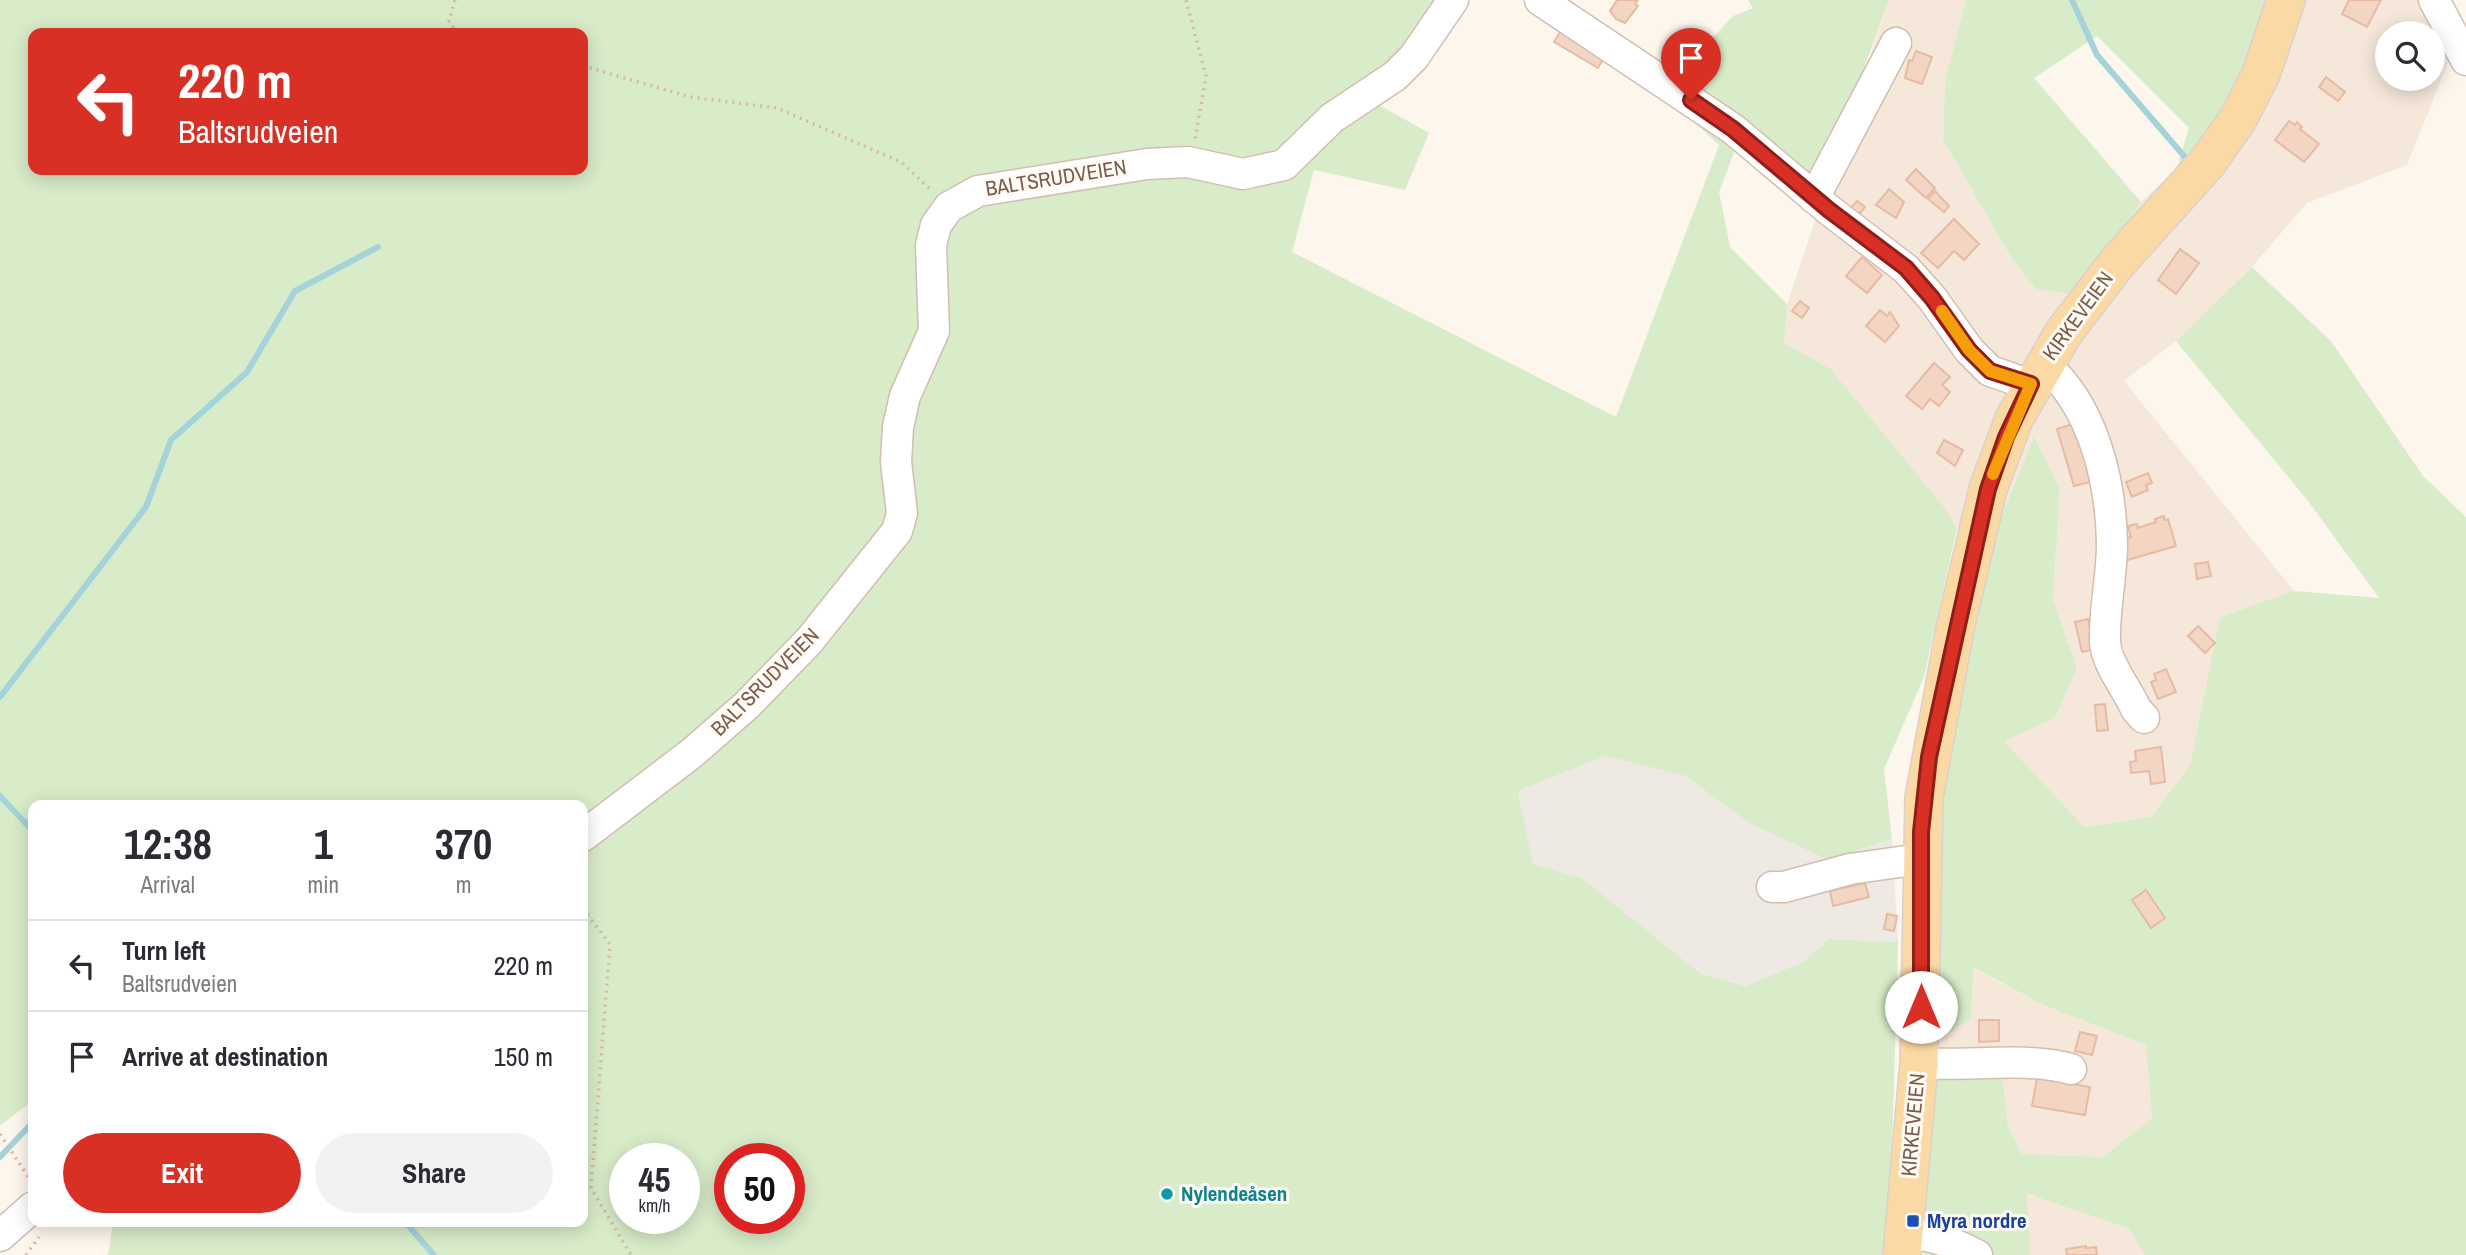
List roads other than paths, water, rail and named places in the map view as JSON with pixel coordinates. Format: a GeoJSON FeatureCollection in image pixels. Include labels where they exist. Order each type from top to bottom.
{"type":"FeatureCollection","features":[{"type":"Feature","properties":{"kind":"main road","name":"KIRKEVEIEN"},"geometry":{"type":"LineString","coordinates":[[1903,1245],[1919,1063],[1920,859],[1929,757],[1978,527],[1998,456],[2037,374],[2117,263],[2224,140],[2261,74],[2286,0]]}},
{"type":"Feature","properties":{"kind":"lane","name":"BALTSRUDVEIEN"},"geometry":{"type":"LineString","coordinates":[[588,832],[692,753],[747,705],[809,641],[897,531],[902,513],[896,463],[898,427],[905,396],[934,331],[931,244],[936,225],[949,207],[978,191],[1147,164],[1188,162],[1244,174],[1284,165],[1332,118],[1395,76],[1414,58],[1453,0]]}},
{"type":"Feature","properties":{"kind":"lane"},"geometry":{"type":"LineString","coordinates":[[1540,0],[1572,24],[1629,56],[1733,129],[1814,198],[1906,268],[1932,298],[1969,350],[1990,371],[2037,374],[2073,393],[2090,427],[2104,480],[2112,543],[2105,643],[2136,709],[2144,718]]}},
{"type":"Feature","properties":{"kind":"lane"},"geometry":{"type":"LineString","coordinates":[[2434,0],[2466,60]]}},
{"type":"Feature","properties":{"kind":"lane"},"geometry":{"type":"LineString","coordinates":[[1814,198],[1896,43]]}},
{"type":"Feature","properties":{"kind":"lane"},"geometry":{"type":"LineString","coordinates":[[1772,887],[1784,887],[1850,869],[1920,859]]}},
{"type":"Feature","properties":{"kind":"lane"},"geometry":{"type":"LineString","coordinates":[[1919,1063],[1951,1066],[2011,1063],[2071,1069]]}},
{"type":"Feature","properties":{"kind":"lane"},"geometry":{"type":"LineString","coordinates":[[0,1236],[28,1212]]}},
{"type":"Feature","properties":{"kind":"lane"},"geometry":{"type":"LineString","coordinates":[[1903,1245],[1914,1233],[1959,1245],[1977,1255]]}},
{"type":"Feature","properties":{"kind":"waterway"},"geometry":{"type":"LineString","coordinates":[[2072,0],[2097,55],[2184,156]]}},
{"type":"Feature","properties":{"kind":"waterway"},"geometry":{"type":"LineString","coordinates":[[0,697],[146,507],[171,440],[247,372],[295,291],[378,247]]}},
{"type":"Feature","properties":{"kind":"waterway"},"geometry":{"type":"LineString","coordinates":[[0,796],[28,826]]}},
{"type":"Feature","properties":{"kind":"waterway"},"geometry":{"type":"LineString","coordinates":[[0,1157],[28,1127]]}},
{"type":"Feature","properties":{"kind":"waterway"},"geometry":{"type":"LineString","coordinates":[[409,1227],[434,1255]]}},
{"type":"Feature","properties":{"kind":"place","name":"Nylendeåsen"},"geometry":{"type":"Point","coordinates":[1167,1194]}},
{"type":"Feature","properties":{"kind":"place","name":"Myra nordre"},"geometry":{"type":"Point","coordinates":[1913,1221]}}]}
